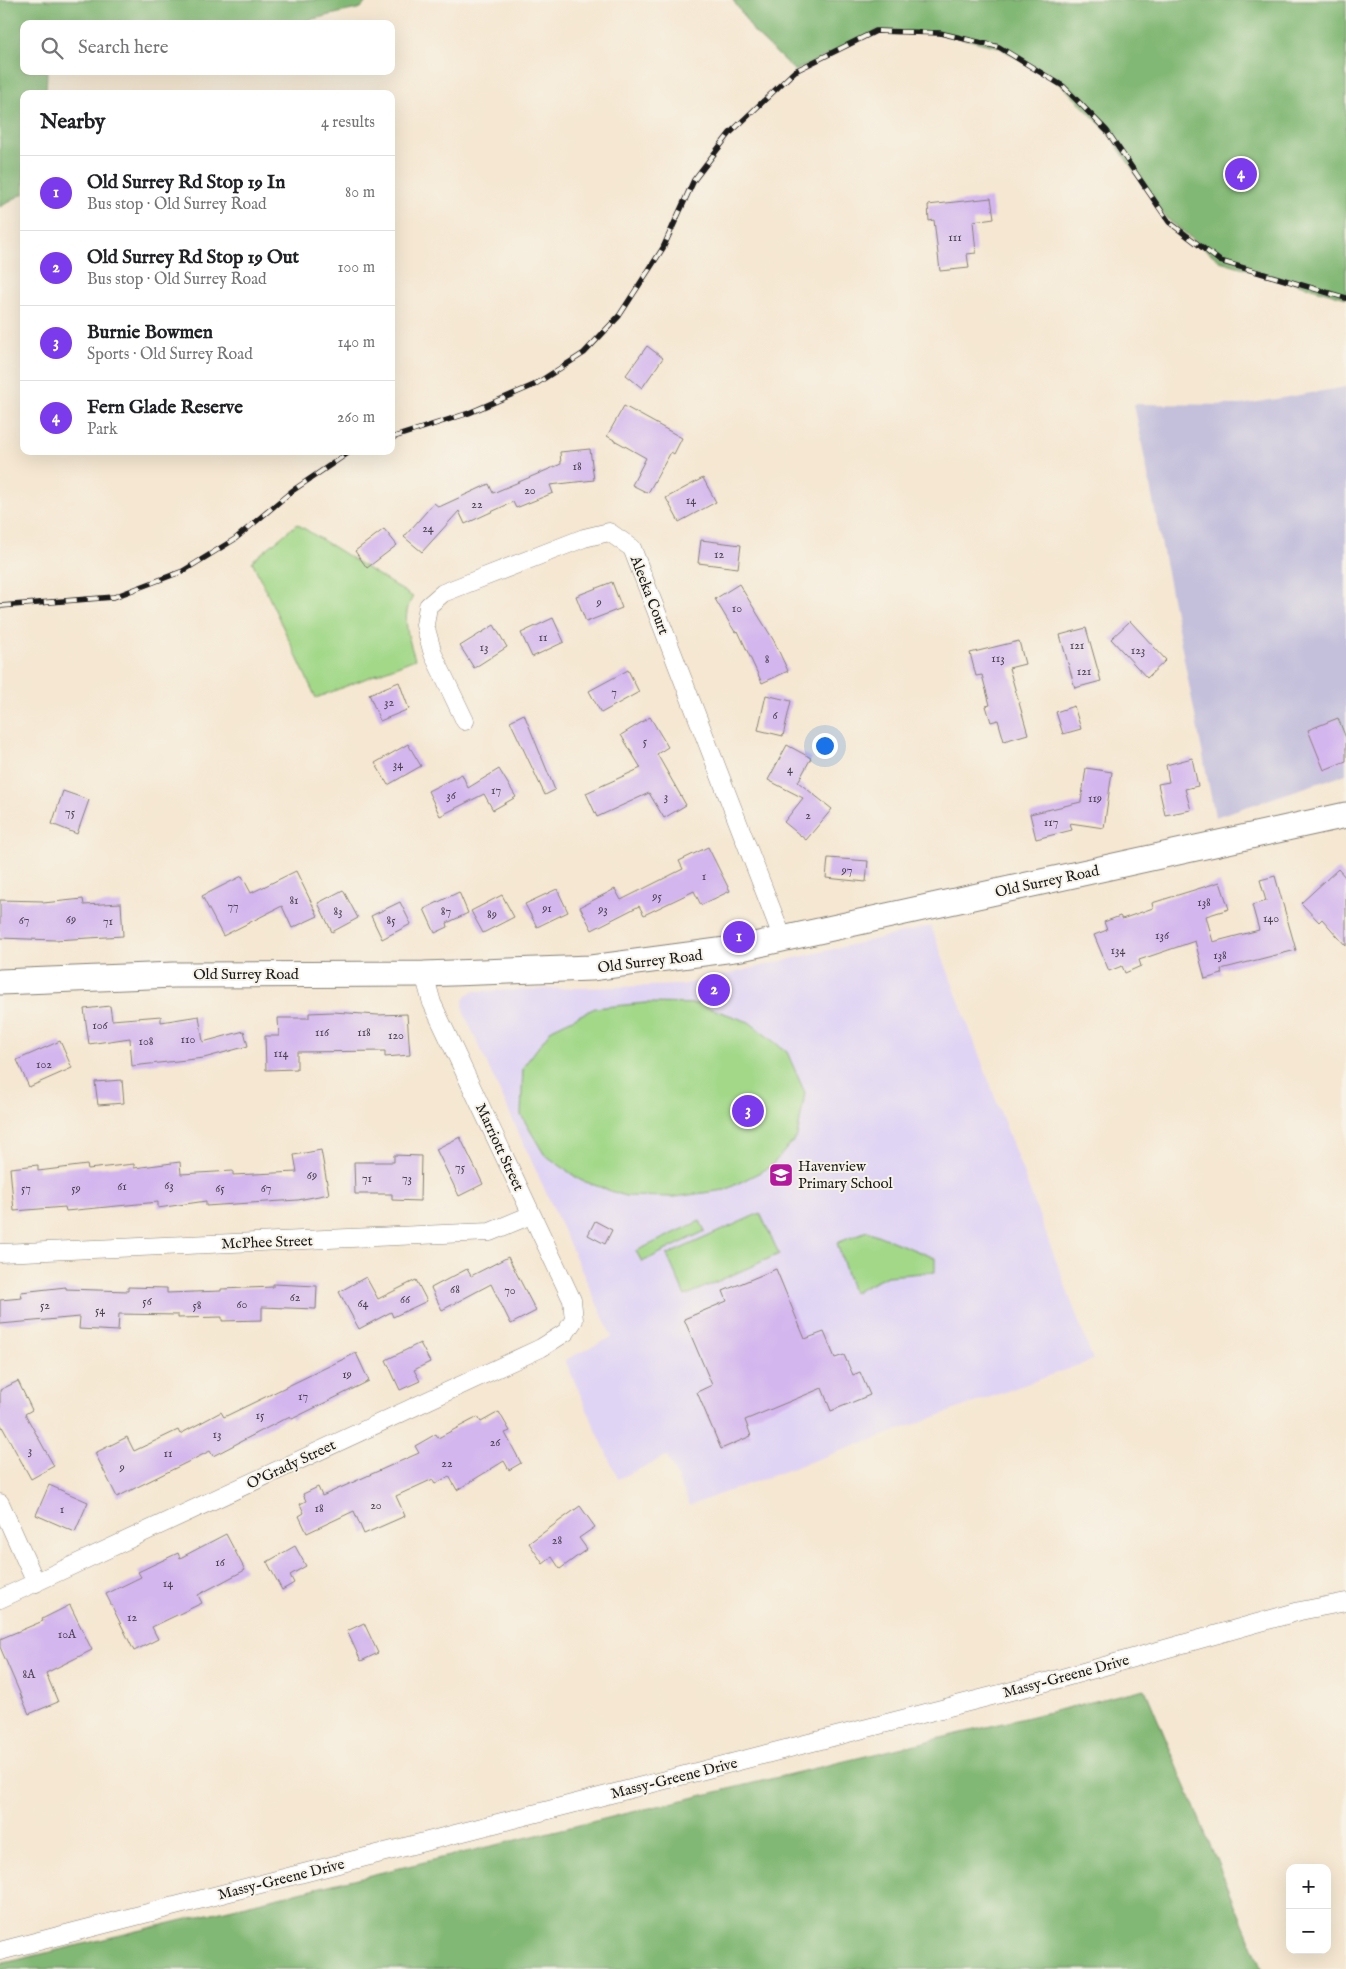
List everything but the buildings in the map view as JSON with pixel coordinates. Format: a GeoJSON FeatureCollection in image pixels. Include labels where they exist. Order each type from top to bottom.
{"type":"FeatureCollection","features":[{"type":"Feature","properties":{"kind":"main road","name":"Old Surrey Road"},"geometry":{"type":"LineString","coordinates":[[0,982],[174,974],[424,974],[591,968],[669,959],[783,939],[946,901],[1346,815]]}},
{"type":"Feature","properties":{"kind":"street","name":"Aleeka Court"},"geometry":{"type":"LineString","coordinates":[[465,721],[433,654],[425,625],[428,606],[443,593],[584,538],[608,532],[632,548],[783,939]]}},
{"type":"Feature","properties":{"kind":"street","name":"Marriott Street"},"geometry":{"type":"LineString","coordinates":[[424,974],[432,1004],[572,1300],[574,1320]]}},
{"type":"Feature","properties":{"kind":"street","name":"McPhee Street"},"geometry":{"type":"LineString","coordinates":[[0,1253],[490,1232],[514,1224],[531,1215]]}},
{"type":"Feature","properties":{"kind":"street","name":"O'Grady Street"},"geometry":{"type":"LineString","coordinates":[[0,1599],[541,1348],[566,1332],[574,1320]]}},
{"type":"Feature","properties":{"kind":"street"},"geometry":{"type":"LineString","coordinates":[[0,1504],[36,1583]]}},
{"type":"Feature","properties":{"kind":"street","name":"Massy-Greene Drive"},"geometry":{"type":"LineString","coordinates":[[0,1951],[1042,1684],[1300,1610],[1346,1602]]}},
{"type":"Feature","properties":{"kind":"shaded area"},"geometry":{"type":"Polygon","coordinates":[[[1346,387],[1346,774],[1215,817],[1134,404],[1241,405],[1346,387]]]}},
{"type":"Feature","properties":{"kind":"shaded area","name":"Havenview Primary School"},"geometry":{"type":"Polygon","coordinates":[[[931,926],[1093,1360],[690,1505],[667,1456],[618,1479],[565,1360],[612,1337],[464,1013],[463,1000],[468,994],[475,991],[682,985],[931,926]]]}},
{"type":"Feature","properties":{"kind":"green space"},"geometry":{"type":"Polygon","coordinates":[[[0,0],[368,0],[361,8],[308,20],[20,20],[20,75],[47,75],[46,90],[20,90],[20,195],[0,207],[0,0]]]}},
{"type":"Feature","properties":{"kind":"green space"},"geometry":{"type":"Polygon","coordinates":[[[733,0],[1346,0],[1346,298],[1220,261],[1166,218],[1107,131],[1063,86],[999,47],[940,33],[876,31],[795,71],[754,32],[733,0]]]}},
{"type":"Feature","properties":{"kind":"green space"},"geometry":{"type":"Polygon","coordinates":[[[297,524],[413,597],[409,604],[406,620],[408,636],[415,659],[316,698],[252,561],[297,524]]]}},
{"type":"Feature","properties":{"kind":"green space"},"geometry":{"type":"Polygon","coordinates":[[[645,1003],[698,1004],[749,1022],[787,1052],[805,1093],[797,1137],[770,1167],[725,1190],[674,1197],[625,1196],[580,1180],[544,1154],[521,1115],[523,1067],[552,1029],[595,1008],[645,1003]]]}},
{"type":"Feature","properties":{"kind":"green space"},"geometry":{"type":"Polygon","coordinates":[[[760,1213],[779,1254],[685,1296],[667,1255],[760,1213]]]}},
{"type":"Feature","properties":{"kind":"green space"},"geometry":{"type":"Polygon","coordinates":[[[700,1221],[705,1231],[642,1262],[636,1251],[700,1221]]]}},
{"type":"Feature","properties":{"kind":"green space"},"geometry":{"type":"Polygon","coordinates":[[[867,1231],[935,1258],[935,1272],[887,1276],[853,1293],[837,1243],[867,1231]]]}},
{"type":"Feature","properties":{"kind":"green space"},"geometry":{"type":"Polygon","coordinates":[[[1145,1689],[1262,1969],[0,1969],[0,1964],[1145,1689]]]}},
{"type":"Feature","properties":{"kind":"railway"},"geometry":{"type":"LineString","coordinates":[[395,437],[469,413],[534,385],[584,353],[619,316],[663,248],[694,180],[730,133],[795,71],[876,31],[940,33],[999,47],[1063,86],[1107,131],[1169,222],[1220,261],[1346,298]]}},
{"type":"Feature","properties":{"kind":"railway"},"geometry":{"type":"LineString","coordinates":[[0,606],[114,597],[183,571],[235,539],[292,491],[345,455]]}},
{"type":"Feature","properties":{"kind":"place","name":"Fern Glade Reserve"},"geometry":{"type":"Point","coordinates":[1241,174]}},
{"type":"Feature","properties":{"kind":"place","name":"Old Surrey Rd Stop 19 In"},"geometry":{"type":"Point","coordinates":[739,937]}},
{"type":"Feature","properties":{"kind":"place","name":"Old Surrey Rd Stop 19 Out"},"geometry":{"type":"Point","coordinates":[714,990]}},
{"type":"Feature","properties":{"kind":"place","name":"Burnie Bowmen"},"geometry":{"type":"Point","coordinates":[748,1111]}},
{"type":"Feature","properties":{"kind":"place","name":"Havenview Primary School"},"geometry":{"type":"Point","coordinates":[781,1175]}}]}
